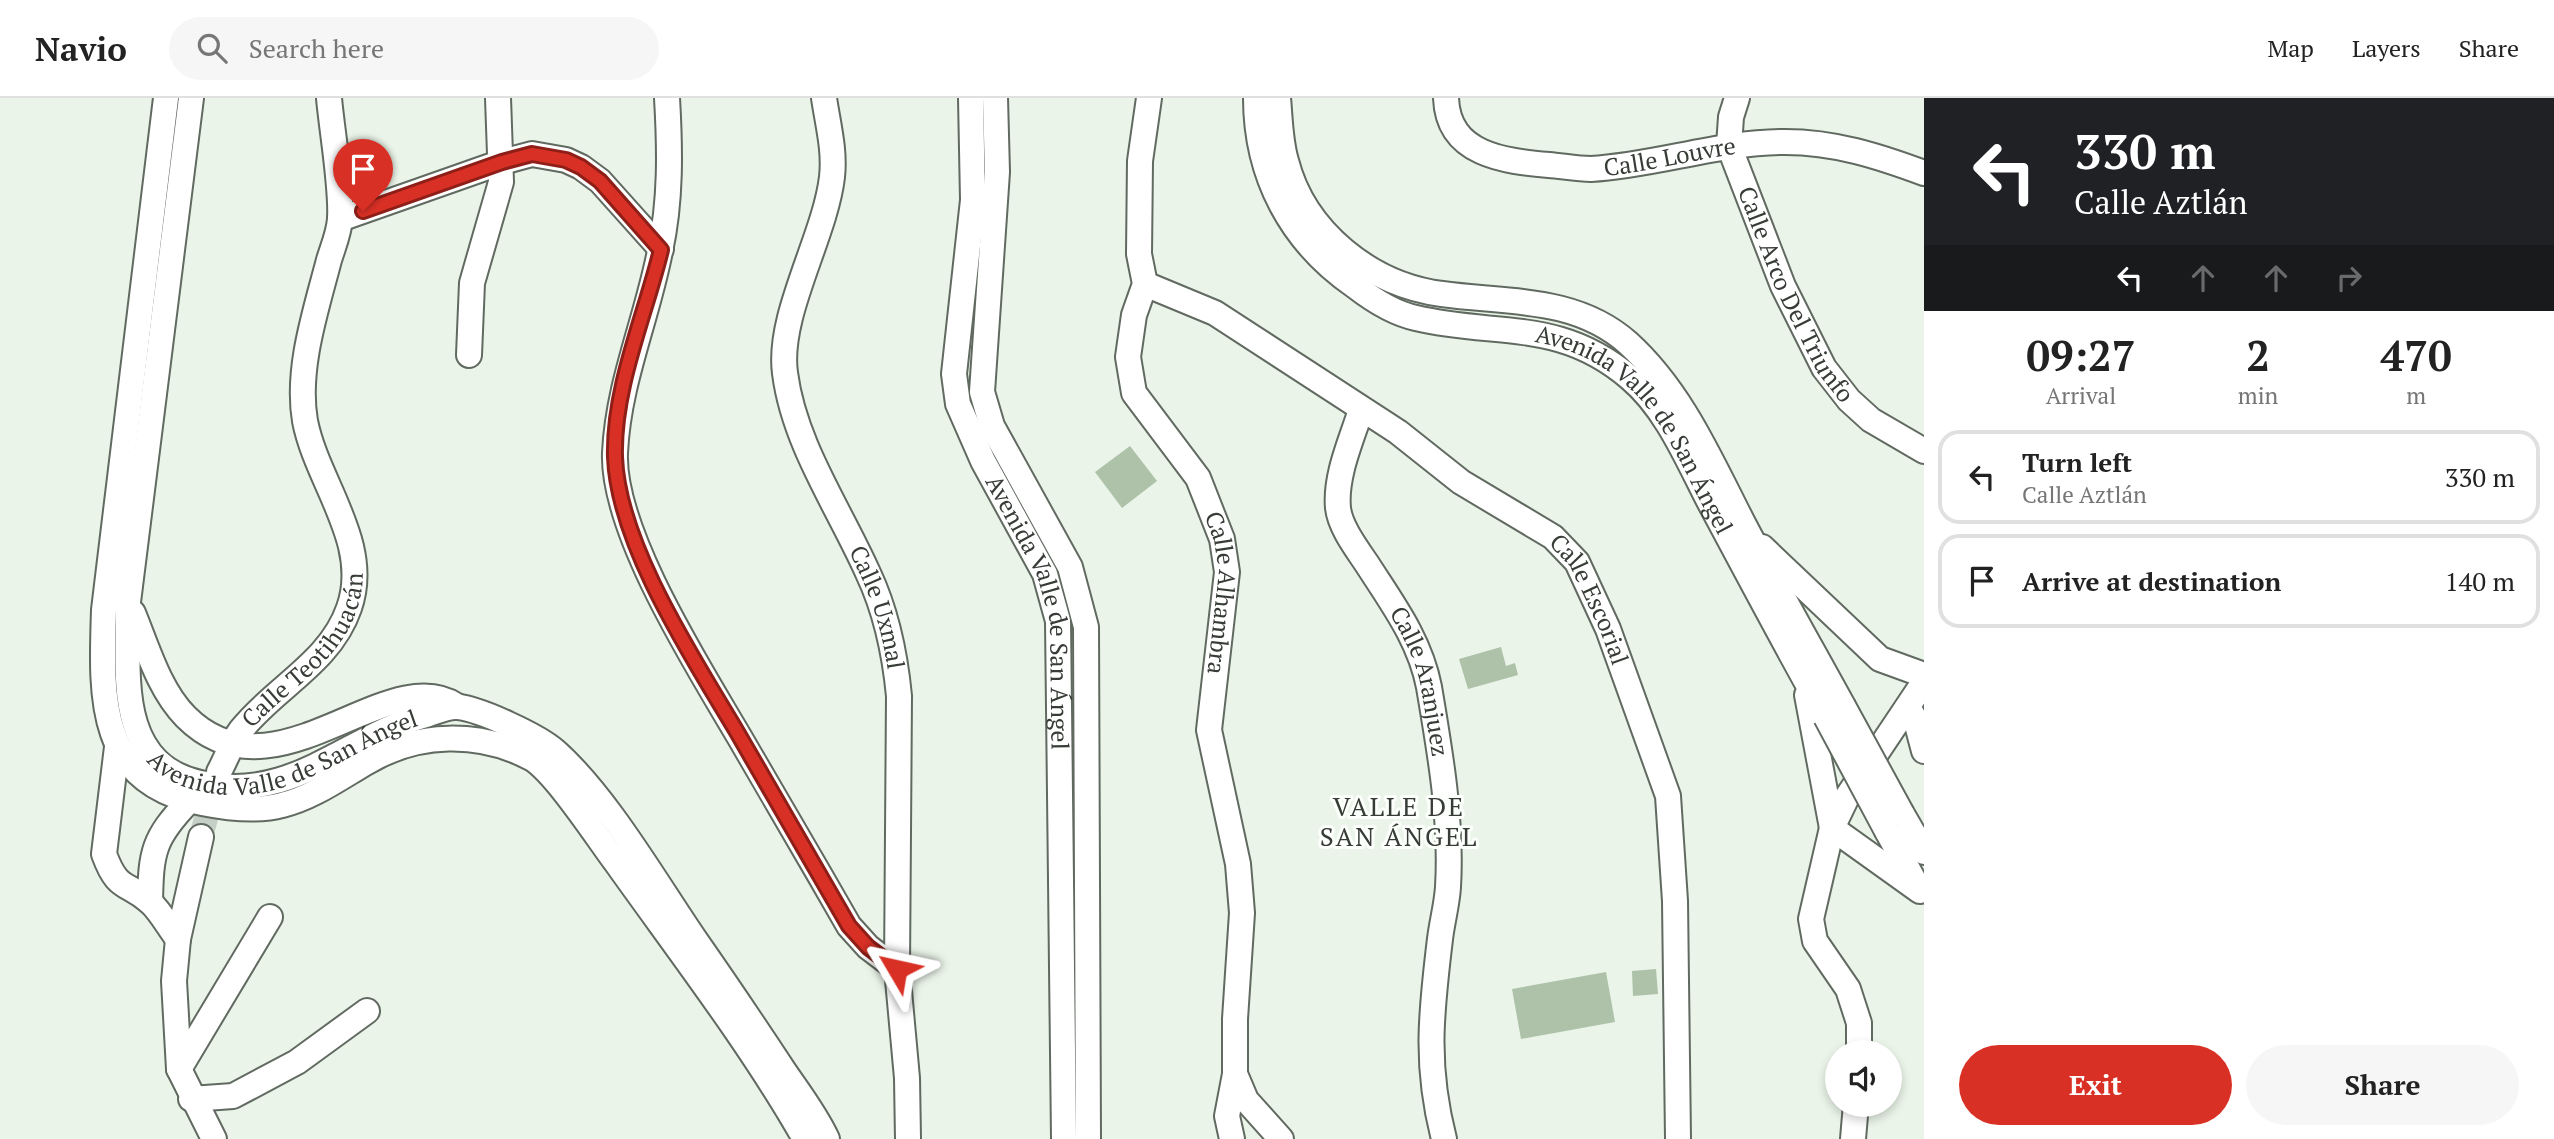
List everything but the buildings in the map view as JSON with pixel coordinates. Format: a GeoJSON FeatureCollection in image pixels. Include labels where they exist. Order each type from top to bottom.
{"type":"FeatureCollection","features":[{"type":"Feature","properties":{"kind":"street","name":"Avenida Valle de San Ángel"},"geometry":{"type":"LineString","coordinates":[[166,98],[104,610],[104,691],[107,719],[117,747],[143,763],[191,781],[218,787],[260,787],[301,774],[392,725],[457,706],[505,735],[533,760],[572,802],[804,1125],[827,1139]]}},
{"type":"Feature","properties":{"kind":"street","name":"Avenida Valle de San Ángel"},"geometry":{"type":"LineString","coordinates":[[191,98],[128,602],[127,658],[131,720],[143,763],[155,789],[189,801],[223,807],[283,805],[337,780],[371,760],[418,740],[505,735]]}},
{"type":"Feature","properties":{"kind":"street","name":"Calle Teotihuacán"},"geometry":{"type":"LineString","coordinates":[[219,772],[241,730],[315,662],[330,643],[349,608],[353,592],[354,574],[347,535],[310,436],[304,396],[305,365],[340,219],[329,98]]}},
{"type":"Feature","properties":{"kind":"street"},"geometry":{"type":"LineString","coordinates":[[469,355],[472,283],[501,182],[498,98]]}},
{"type":"Feature","properties":{"kind":"street"},"geometry":{"type":"LineString","coordinates":[[667,98],[670,150],[661,250],[620,406],[615,455],[629,519],[653,581],[692,656],[849,926],[868,947],[897,969]]}},
{"type":"Feature","properties":{"kind":"street","name":"Calle Uxmal"},"geometry":{"type":"LineString","coordinates":[[824,98],[832,141],[832,178],[811,258],[787,332],[784,368],[788,398],[800,430],[868,572],[895,657],[900,696],[897,969],[907,1078],[908,1139]]}},
{"type":"Feature","properties":{"kind":"street","name":"Avenida Valle de San Ángel"},"geometry":{"type":"LineString","coordinates":[[971,98],[973,200],[954,374],[958,404],[967,429],[1045,574],[1058,621],[1064,1139]]}},
{"type":"Feature","properties":{"kind":"street","name":"Avenida Valle de San Ángel"},"geometry":{"type":"LineString","coordinates":[[995,98],[997,172],[982,392],[992,426],[1070,567],[1086,627],[1088,1139]]}},
{"type":"Feature","properties":{"kind":"street","name":"Calle Alhambra"},"geometry":{"type":"LineString","coordinates":[[1149,98],[1140,161],[1139,254],[1145,284],[1129,336],[1128,357],[1134,393],[1198,478],[1222,539],[1227,572],[1209,730],[1238,864],[1242,913],[1235,1019],[1235,1074],[1245,1100],[1281,1139]]}},
{"type":"Feature","properties":{"kind":"street","name":"Avenida Valle de San Ángel"},"geometry":{"type":"LineString","coordinates":[[1256,98],[1256,133],[1274,191],[1303,239],[1340,276],[1380,303],[1414,318],[1465,327],[1543,333],[1570,340],[1631,379],[1653,402],[1683,452],[1803,675],[1835,711]]}},
{"type":"Feature","properties":{"kind":"street","name":"Avenida Valle de San Ángel"},"geometry":{"type":"LineString","coordinates":[[1278,98],[1286,162],[1296,191],[1332,240],[1356,261],[1404,284],[1440,294],[1495,297],[1549,305],[1572,312],[1611,330],[1652,367],[1672,393],[1752,538],[1835,711],[1894,823],[1922,895]]}},
{"type":"Feature","properties":{"kind":"street","name":"Calle Louvre"},"geometry":{"type":"LineString","coordinates":[[1446,98],[1447,116],[1458,135],[1476,149],[1508,161],[1589,169],[1729,146],[1786,142],[1853,148],[1924,173]]}},
{"type":"Feature","properties":{"kind":"street","name":"Calle Arco Del Triunfo"},"geometry":{"type":"LineString","coordinates":[[1737,98],[1731,117],[1729,146],[1783,286],[1824,368],[1835,385],[1871,420],[1924,451]]}},
{"type":"Feature","properties":{"kind":"street"},"geometry":{"type":"LineString","coordinates":[[340,219],[532,154],[566,160],[600,181],[661,250]]}},
{"type":"Feature","properties":{"kind":"street","name":"Calle Escorial"},"geometry":{"type":"LineString","coordinates":[[1145,284],[1215,313],[1398,432],[1461,482],[1565,547],[1577,562],[1608,629],[1668,796],[1675,901],[1678,1139]]}},
{"type":"Feature","properties":{"kind":"street"},"geometry":{"type":"LineString","coordinates":[[137,339],[162,342]]}},
{"type":"Feature","properties":{"kind":"street","name":"Calle Aranjuez"},"geometry":{"type":"LineString","coordinates":[[1361,410],[1342,471],[1338,511],[1358,551],[1405,623],[1419,652],[1428,682],[1447,816],[1448,888],[1434,995],[1430,1057],[1433,1096],[1444,1139]]}},
{"type":"Feature","properties":{"kind":"street"},"geometry":{"type":"LineString","coordinates":[[1752,538],[1803,583],[1859,642],[1880,659],[1924,675]]}},
{"type":"Feature","properties":{"kind":"street","name":"Calle Teotihuacán"},"geometry":{"type":"LineString","coordinates":[[128,602],[156,669],[175,703],[197,725],[234,744],[268,746],[295,740],[397,700],[418,696],[445,698],[457,706]]}},
{"type":"Feature","properties":{"kind":"street"},"geometry":{"type":"LineString","coordinates":[[1803,675],[1832,828],[1922,895]]}},
{"type":"Feature","properties":{"kind":"street"},"geometry":{"type":"LineString","coordinates":[[1859,1040],[1860,1023],[1848,989],[1815,941],[1811,919],[1832,828],[1847,797],[1924,682]]}},
{"type":"Feature","properties":{"kind":"street"},"geometry":{"type":"LineString","coordinates":[[1908,707],[1916,721],[1924,751]]}},
{"type":"Feature","properties":{"kind":"street"},"geometry":{"type":"LineString","coordinates":[[117,747],[104,855],[110,871],[124,888],[150,902],[178,939]]}},
{"type":"Feature","properties":{"kind":"street"},"geometry":{"type":"LineString","coordinates":[[150,902],[151,867],[157,840],[168,822],[189,801]]}},
{"type":"Feature","properties":{"kind":"street","name":"Avenida Valle de San Ángel"},"geometry":{"type":"LineString","coordinates":[[1894,823],[1924,852]]}},
{"type":"Feature","properties":{"kind":"street"},"geometry":{"type":"LineString","coordinates":[[201,837],[178,939],[173,981],[178,1069],[191,1099],[214,1139]]}},
{"type":"Feature","properties":{"kind":"street"},"geometry":{"type":"LineString","coordinates":[[178,1069],[270,917]]}},
{"type":"Feature","properties":{"kind":"street"},"geometry":{"type":"LineString","coordinates":[[191,1099],[233,1096],[297,1062],[367,1011]]}},
{"type":"Feature","properties":{"kind":"street"},"geometry":{"type":"LineString","coordinates":[[1232,1139],[1227,1116],[1235,1074]]}},
{"type":"Feature","properties":{"kind":"street"},"geometry":{"type":"LineString","coordinates":[[1853,1139],[1855,1117]]}},
{"type":"Feature","properties":{"kind":"tunnel"},"geometry":{"type":"LineString","coordinates":[[201,837],[215,784]]}},
{"type":"Feature","properties":{"kind":"district","name":"VALLE DE SAN ÁNGEL"},"geometry":{"type":"Point","coordinates":[1399,822]}},
{"type":"Feature","properties":{"kind":"route"},"geometry":{"type":"LineString","coordinates":[[363,211],[532,154],[566,160],[600,181],[661,250],[620,406],[615,455],[617,475],[629,519],[653,581],[692,656],[849,926],[868,947],[897,969]]}}]}
